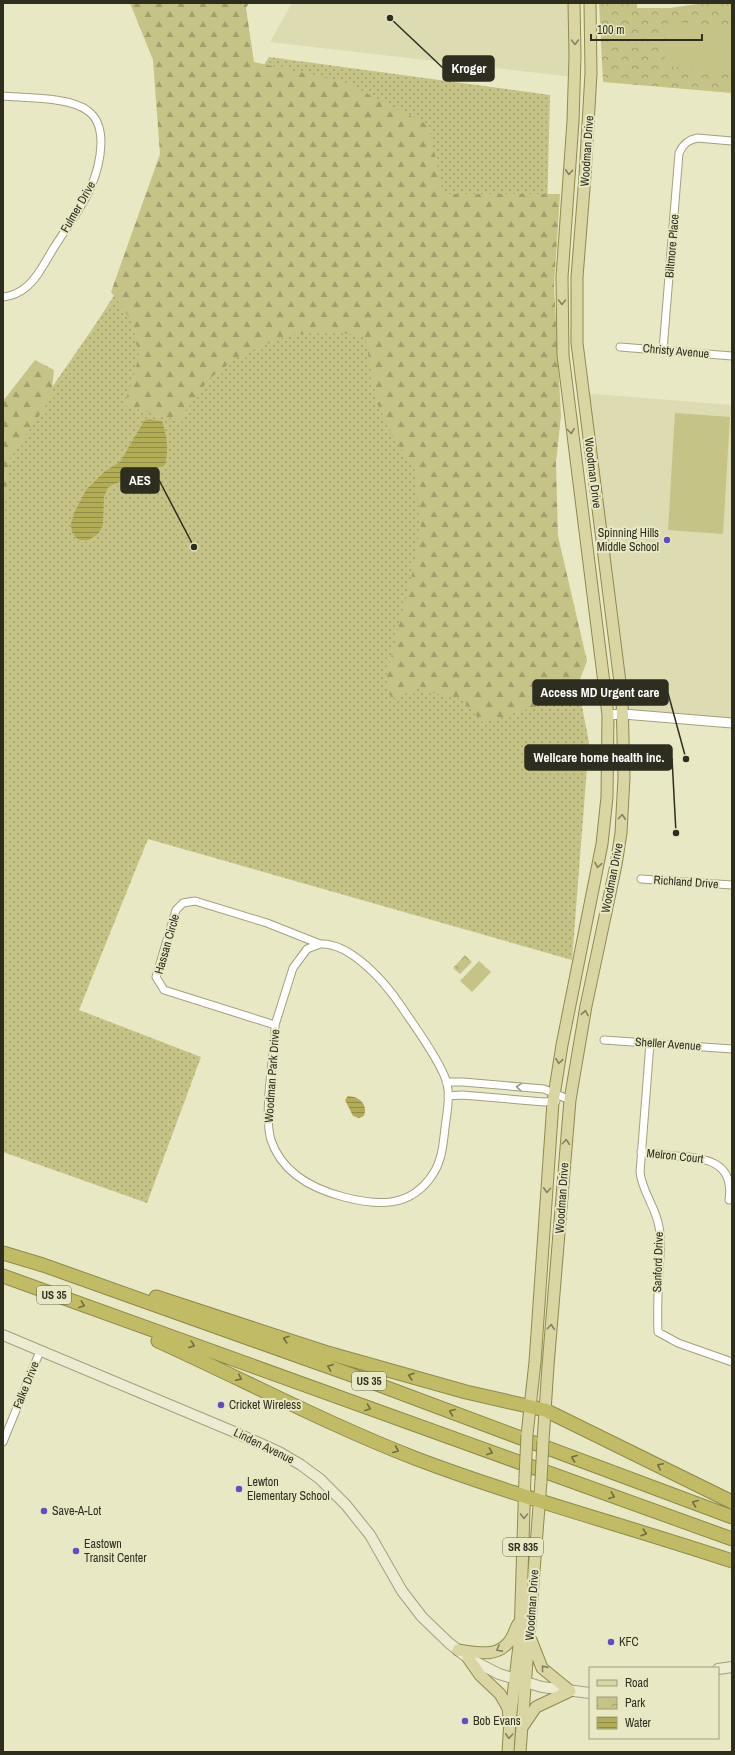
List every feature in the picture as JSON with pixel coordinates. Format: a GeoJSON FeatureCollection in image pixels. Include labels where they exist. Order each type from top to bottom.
{"type":"FeatureCollection","features":[{"type":"Feature","properties":{"kind":"highway","name":"US 35"},"geometry":{"type":"LineString","coordinates":[[3,1253],[43,1265],[381,1386],[732,1517]]}},
{"type":"Feature","properties":{"kind":"highway"},"geometry":{"type":"LineString","coordinates":[[43,1265],[176,1303],[324,1352],[466,1392],[545,1410],[732,1502]]}},
{"type":"Feature","properties":{"kind":"highway","name":"US 35"},"geometry":{"type":"LineString","coordinates":[[3,1276],[732,1538]]}},
{"type":"Feature","properties":{"kind":"highway"},"geometry":{"type":"LineString","coordinates":[[103,1313],[157,1341],[347,1429],[417,1459],[524,1497],[732,1561]]}},
{"type":"Feature","properties":{"kind":"main road","name":"Woodman Drive"},"geometry":{"type":"LineString","coordinates":[[520,1752],[522,1727],[520,1618],[527,1435],[535,1362],[554,1098],[562,1045],[602,844],[607,796],[608,714],[563,355],[562,271],[574,81],[574,3]]}},
{"type":"Feature","properties":{"kind":"main road","name":"Woodman Drive"},"geometry":{"type":"LineString","coordinates":[[508,1752],[510,1721],[530,1638],[548,1366],[570,1100],[586,1006],[611,895],[621,833],[624,778],[623,714],[577,343],[577,277],[591,73],[590,3]]}},
{"type":"Feature","properties":{"kind":"main road","name":"Linden Avenue"},"geometry":{"type":"LineString","coordinates":[[3,1335],[232,1431],[279,1452],[301,1465],[320,1479],[346,1505],[370,1535],[388,1569],[414,1607],[436,1631],[468,1658],[499,1674],[521,1679],[542,1687],[589,1693]]}},
{"type":"Feature","properties":{"kind":"main road"},"geometry":{"type":"LineString","coordinates":[[458,1650],[488,1653],[499,1650],[509,1642],[520,1618]]}},
{"type":"Feature","properties":{"kind":"main road"},"geometry":{"type":"LineString","coordinates":[[522,1727],[536,1707],[570,1691],[542,1668],[530,1638]]}},
{"type":"Feature","properties":{"kind":"main road"},"geometry":{"type":"LineString","coordinates":[[468,1658],[486,1682],[500,1694],[508,1708],[510,1721]]}},
{"type":"Feature","properties":{"kind":"main road"},"geometry":{"type":"LineString","coordinates":[[719,1669],[732,1666]]}},
{"type":"Feature","properties":{"kind":"street","name":"Fulmer Drive"},"geometry":{"type":"LineString","coordinates":[[3,96],[76,103],[95,117],[100,130],[101,139],[101,156],[96,178],[88,194],[32,282],[19,292],[3,297]]}},
{"type":"Feature","properties":{"kind":"street","name":"Biltmore Place"},"geometry":{"type":"LineString","coordinates":[[663,350],[679,153],[685,143],[697,138],[732,141]]}},
{"type":"Feature","properties":{"kind":"street","name":"Christy Avenue"},"geometry":{"type":"LineString","coordinates":[[620,347],[732,356]]}},
{"type":"Feature","properties":{"kind":"street"},"geometry":{"type":"LineString","coordinates":[[608,714],[732,723]]}},
{"type":"Feature","properties":{"kind":"street","name":"Richland Drive"},"geometry":{"type":"LineString","coordinates":[[640,879],[732,885]]}},
{"type":"Feature","properties":{"kind":"street","name":"Hassan Circle"},"geometry":{"type":"LineString","coordinates":[[275,1025],[164,990],[156,977],[176,910],[183,903],[194,901],[267,923],[320,944]]}},
{"type":"Feature","properties":{"kind":"street","name":"Woodman Park Drive"},"geometry":{"type":"LineString","coordinates":[[320,944],[334,945],[343,948],[361,962],[387,988],[418,1031],[444,1075],[448,1096],[442,1153],[439,1163],[432,1175],[416,1192],[398,1201],[379,1204],[366,1203],[325,1192],[292,1172],[279,1157],[271,1139],[268,1119],[275,1025],[291,973],[298,960],[307,949],[320,944]]}},
{"type":"Feature","properties":{"kind":"street","name":"Sheller Avenue"},"geometry":{"type":"LineString","coordinates":[[604,1040],[732,1049]]}},
{"type":"Feature","properties":{"kind":"street","name":"Sanford Drive"},"geometry":{"type":"LineString","coordinates":[[650,1043],[641,1152],[641,1180],[657,1216],[660,1236],[656,1314],[658,1332],[678,1342],[732,1362]]}},
{"type":"Feature","properties":{"kind":"street"},"geometry":{"type":"LineString","coordinates":[[446,1082],[463,1082],[544,1089],[554,1098]]}},
{"type":"Feature","properties":{"kind":"street"},"geometry":{"type":"LineString","coordinates":[[448,1096],[462,1095],[544,1102],[554,1098],[570,1100]]}},
{"type":"Feature","properties":{"kind":"street","name":"Melron Court"},"geometry":{"type":"LineString","coordinates":[[641,1152],[710,1160],[725,1173],[730,1186],[729,1200]]}},
{"type":"Feature","properties":{"kind":"street","name":"Falke Drive"},"geometry":{"type":"LineString","coordinates":[[3,1442],[40,1350]]}},
{"type":"Feature","properties":{"kind":"shaded area"},"geometry":{"type":"Polygon","coordinates":[[[292,3],[573,3],[574,77],[270,42],[292,3]]]}},
{"type":"Feature","properties":{"kind":"shaded area","name":"Spinning Hills Middle School"},"geometry":{"type":"Polygon","coordinates":[[[583,393],[732,405],[732,723],[623,714],[583,393]]]}},
{"type":"Feature","properties":{"kind":"green space"},"geometry":{"type":"Polygon","coordinates":[[[130,3],[249,3],[246,8],[254,62],[345,82],[428,125],[444,194],[560,194],[554,286],[561,416],[556,462],[558,536],[587,661],[574,695],[483,723],[461,699],[418,689],[391,699],[386,677],[412,574],[421,523],[414,468],[392,435],[377,403],[365,337],[331,331],[289,335],[239,356],[209,379],[179,420],[124,406],[139,357],[132,321],[111,292],[160,154],[153,60],[130,3]]]}},
{"type":"Feature","properties":{"kind":"green space"},"geometry":{"type":"Polygon","coordinates":[[[599,3],[637,3],[637,8],[670,8],[704,3],[732,3],[732,93],[603,82],[599,3]]]}},
{"type":"Feature","properties":{"kind":"green space"},"geometry":{"type":"Polygon","coordinates":[[[668,21],[732,27],[732,72],[664,66],[668,21]]]}},
{"type":"Feature","properties":{"kind":"green space"},"geometry":{"type":"Polygon","coordinates":[[[269,57],[550,95],[540,493],[589,742],[572,960],[148,839],[79,1010],[201,1057],[147,1203],[3,1152],[3,458],[93,328],[269,57]]]}},
{"type":"Feature","properties":{"kind":"green space"},"geometry":{"type":"Polygon","coordinates":[[[35,360],[54,370],[51,398],[9,460],[6,498],[3,500],[3,401],[35,360]]]}},
{"type":"Feature","properties":{"kind":"green space"},"geometry":{"type":"Polygon","coordinates":[[[675,413],[730,417],[723,534],[668,530],[675,413]]]}},
{"type":"Feature","properties":{"kind":"green space"},"geometry":{"type":"Polygon","coordinates":[[[465,955],[472,962],[460,974],[453,968],[465,955]]]}},
{"type":"Feature","properties":{"kind":"green space"},"geometry":{"type":"Polygon","coordinates":[[[479,961],[491,972],[472,992],[460,981],[479,961]]]}},
{"type":"Feature","properties":{"kind":"water"},"geometry":{"type":"Polygon","coordinates":[[[148,419],[162,421],[167,443],[165,465],[109,486],[104,496],[103,525],[99,533],[89,540],[79,540],[72,532],[71,524],[74,513],[86,490],[105,471],[120,462],[144,421],[148,419]]]}},
{"type":"Feature","properties":{"kind":"water"},"geometry":{"type":"Polygon","coordinates":[[[348,1096],[356,1098],[362,1102],[365,1108],[364,1116],[359,1118],[353,1116],[345,1100],[348,1096]]]}},
{"type":"Feature","properties":{"kind":"place","name":"Kroger"},"geometry":{"type":"Point","coordinates":[390,18]}},
{"type":"Feature","properties":{"kind":"place","name":"Spinning Hills Middle School"},"geometry":{"type":"Point","coordinates":[667,540]}},
{"type":"Feature","properties":{"kind":"place","name":"AES"},"geometry":{"type":"Point","coordinates":[194,547]}},
{"type":"Feature","properties":{"kind":"place","name":"Access MD Urgent care"},"geometry":{"type":"Point","coordinates":[686,759]}},
{"type":"Feature","properties":{"kind":"place","name":"Wellcare home health inc."},"geometry":{"type":"Point","coordinates":[676,833]}},
{"type":"Feature","properties":{"kind":"place","name":"Cricket Wireless"},"geometry":{"type":"Point","coordinates":[221,1405]}},
{"type":"Feature","properties":{"kind":"place","name":"Lewton Elementary School"},"geometry":{"type":"Point","coordinates":[239,1489]}},
{"type":"Feature","properties":{"kind":"place","name":"Save-A-Lot"},"geometry":{"type":"Point","coordinates":[44,1511]}},
{"type":"Feature","properties":{"kind":"place","name":"Eastown Transit Center"},"geometry":{"type":"Point","coordinates":[76,1551]}},
{"type":"Feature","properties":{"kind":"place","name":"KFC"},"geometry":{"type":"Point","coordinates":[611,1642]}},
{"type":"Feature","properties":{"kind":"place","name":"Bob Evans"},"geometry":{"type":"Point","coordinates":[465,1721]}}]}
